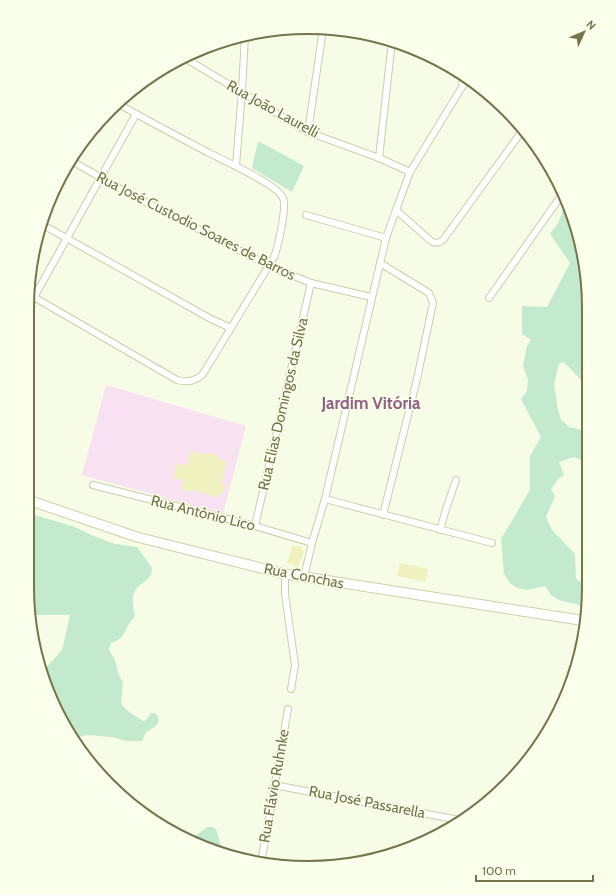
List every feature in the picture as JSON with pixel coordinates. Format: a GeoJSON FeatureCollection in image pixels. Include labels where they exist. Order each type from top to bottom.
{"type":"FeatureCollection","features":[{"type":"Feature","properties":{"kind":"main road","name":"Rua Conchas"},"geometry":{"type":"LineString","coordinates":[[34,502],[137,537],[285,574],[580,620]]}},
{"type":"Feature","properties":{"kind":"street"},"geometry":{"type":"LineString","coordinates":[[308,132],[322,35]]}},
{"type":"Feature","properties":{"kind":"street"},"geometry":{"type":"LineString","coordinates":[[236,166],[245,41]]}},
{"type":"Feature","properties":{"kind":"street"},"geometry":{"type":"LineString","coordinates":[[379,158],[391,47]]}},
{"type":"Feature","properties":{"kind":"street","name":"Rua João Laurelli"},"geometry":{"type":"LineString","coordinates":[[189,61],[242,91],[308,132],[379,158],[410,172]]}},
{"type":"Feature","properties":{"kind":"street"},"geometry":{"type":"LineString","coordinates":[[462,82],[462,87]]}},
{"type":"Feature","properties":{"kind":"street"},"geometry":{"type":"LineString","coordinates":[[304,577],[325,499],[386,238],[410,172],[465,83]]}},
{"type":"Feature","properties":{"kind":"street"},"geometry":{"type":"LineString","coordinates":[[34,299],[177,380],[184,382],[198,379],[203,374],[270,266],[277,250],[284,211],[285,201],[280,193],[236,166],[122,106]]}},
{"type":"Feature","properties":{"kind":"street"},"geometry":{"type":"LineString","coordinates":[[35,293],[136,114]]}},
{"type":"Feature","properties":{"kind":"street"},"geometry":{"type":"LineString","coordinates":[[396,210],[431,241],[434,243],[440,242],[474,199],[520,134]]}},
{"type":"Feature","properties":{"kind":"street","name":"Rua José Custodio Soares de Barros"},"geometry":{"type":"LineString","coordinates":[[76,163],[100,178],[270,266],[311,283],[371,297]]}},
{"type":"Feature","properties":{"kind":"street"},"geometry":{"type":"LineString","coordinates":[[489,298],[559,199]]}},
{"type":"Feature","properties":{"kind":"street"},"geometry":{"type":"LineString","coordinates":[[306,214],[386,238]]}},
{"type":"Feature","properties":{"kind":"street"},"geometry":{"type":"LineString","coordinates":[[47,227],[211,319],[231,328]]}},
{"type":"Feature","properties":{"kind":"street"},"geometry":{"type":"LineString","coordinates":[[380,262],[429,293],[433,303],[417,379],[383,514]]}},
{"type":"Feature","properties":{"kind":"street","name":"Rua Elias Domingos da Silva"},"geometry":{"type":"LineString","coordinates":[[255,526],[311,283]]}},
{"type":"Feature","properties":{"kind":"street"},"geometry":{"type":"LineString","coordinates":[[440,530],[446,506],[456,480]]}},
{"type":"Feature","properties":{"kind":"street","name":"Rua Antônio Lico"},"geometry":{"type":"LineString","coordinates":[[93,485],[255,526],[312,543]]}},
{"type":"Feature","properties":{"kind":"street"},"geometry":{"type":"LineString","coordinates":[[325,499],[492,543]]}},
{"type":"Feature","properties":{"kind":"street"},"geometry":{"type":"LineString","coordinates":[[285,574],[285,594],[295,665],[291,689]]}},
{"type":"Feature","properties":{"kind":"street","name":"Rua Flávio Ruhnke"},"geometry":{"type":"LineString","coordinates":[[262,857],[288,709]]}},
{"type":"Feature","properties":{"kind":"street","name":"Rua José Passarella"},"geometry":{"type":"LineString","coordinates":[[274,785],[454,819]]}},
{"type":"Feature","properties":{"kind":"shaded area"},"geometry":{"type":"Polygon","coordinates":[[[106,385],[246,426],[223,514],[82,475],[106,385]]]}},
{"type":"Feature","properties":{"kind":"green space"},"geometry":{"type":"Polygon","coordinates":[[[258,141],[304,166],[292,192],[252,168],[258,141]]]}},
{"type":"Feature","properties":{"kind":"green space"},"geometry":{"type":"Polygon","coordinates":[[[563,209],[573,237],[580,272],[582,308],[582,380],[563,362],[559,364],[554,384],[561,420],[569,427],[582,430],[582,461],[574,457],[559,462],[564,475],[558,479],[551,489],[555,496],[546,517],[552,530],[575,554],[576,579],[582,581],[581,605],[559,600],[551,595],[545,586],[527,590],[517,588],[510,583],[504,574],[501,539],[530,490],[530,456],[541,437],[521,399],[527,391],[528,380],[523,366],[527,346],[531,340],[522,334],[522,306],[547,307],[570,263],[550,234],[558,223],[563,209]]]}},
{"type":"Feature","properties":{"kind":"green space"},"geometry":{"type":"Polygon","coordinates":[[[34,515],[75,527],[115,544],[137,547],[152,568],[152,572],[148,579],[136,589],[134,593],[133,602],[135,616],[122,636],[111,643],[109,650],[115,660],[118,673],[123,683],[122,705],[129,712],[143,721],[146,720],[151,713],[155,713],[158,717],[159,720],[156,726],[145,734],[142,741],[126,741],[112,737],[86,735],[79,737],[71,724],[55,692],[46,667],[62,650],[70,615],[36,615],[34,515]]]}},
{"type":"Feature","properties":{"kind":"green space"},"geometry":{"type":"Polygon","coordinates":[[[207,827],[216,829],[221,846],[194,836],[207,827]]]}},
{"type":"Feature","properties":{"kind":"building"},"geometry":{"type":"Polygon","coordinates":[[[191,451],[205,455],[206,452],[219,456],[218,459],[227,461],[221,484],[226,486],[223,494],[220,493],[218,498],[192,489],[192,492],[181,489],[184,481],[173,478],[177,463],[187,466],[191,451]]]}},
{"type":"Feature","properties":{"kind":"building"},"geometry":{"type":"Polygon","coordinates":[[[292,546],[300,546],[304,552],[297,570],[293,565],[287,563],[292,546]]]}},
{"type":"Feature","properties":{"kind":"building"},"geometry":{"type":"Polygon","coordinates":[[[400,563],[428,569],[425,582],[397,576],[400,563]]]}},
{"type":"Feature","properties":{"kind":"district","name":"Jardim Vitória"},"geometry":{"type":"Point","coordinates":[371,403]}}]}
